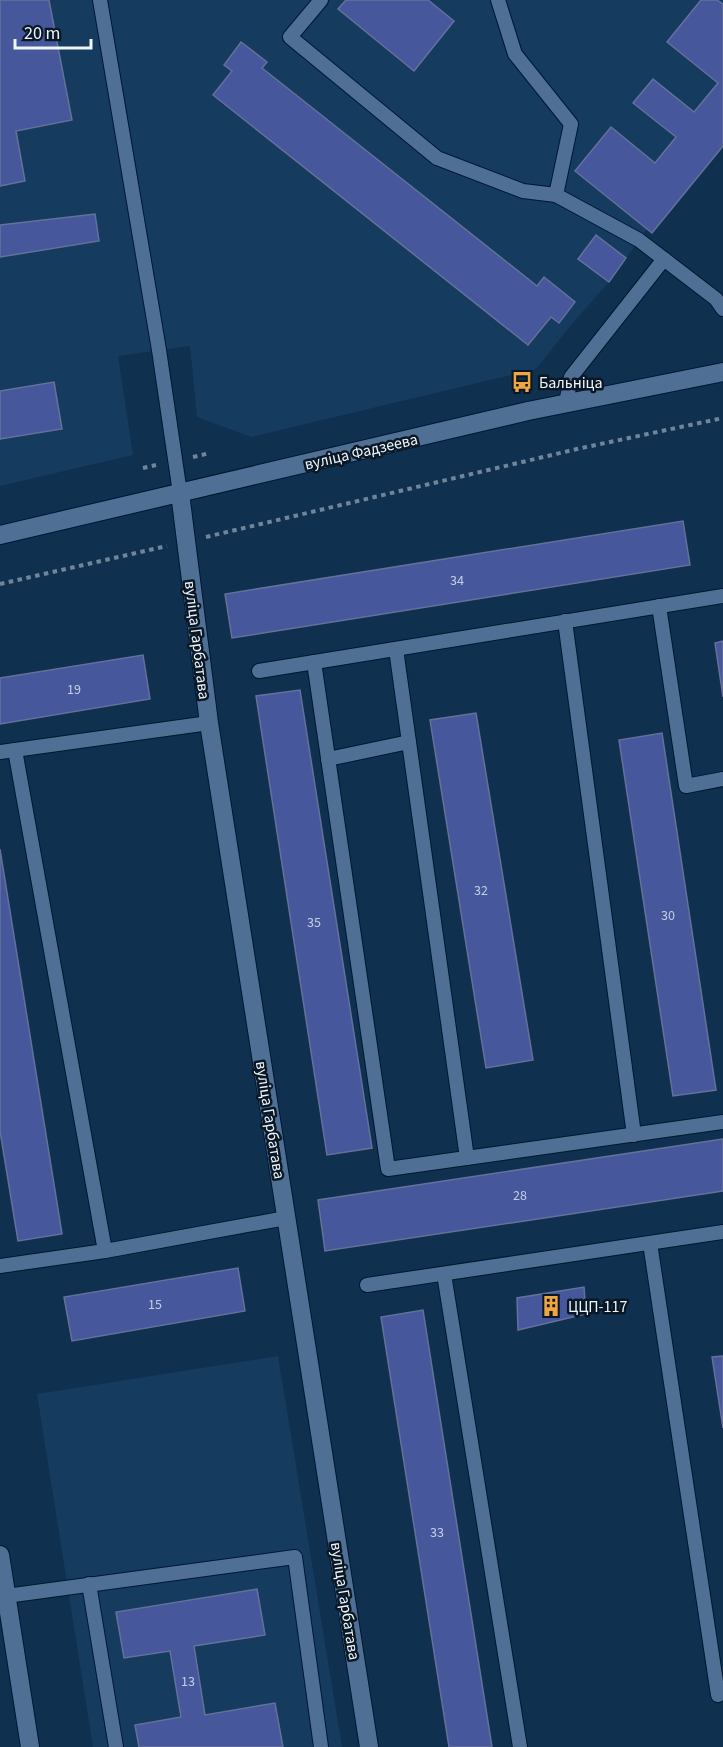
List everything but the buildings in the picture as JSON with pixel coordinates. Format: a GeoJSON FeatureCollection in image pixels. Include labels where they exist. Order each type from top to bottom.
{"type":"FeatureCollection","features":[{"type":"Feature","properties":{"kind":"street","name":"вуліца Фадзеева"},"geometry":{"type":"LineString","coordinates":[[0,535],[566,403],[723,372]]}},
{"type":"Feature","properties":{"kind":"street","name":"вуліца Гарбатава"},"geometry":{"type":"LineString","coordinates":[[180,493],[209,723],[369,1747]]}},
{"type":"Feature","properties":{"kind":"street"},"geometry":{"type":"LineString","coordinates":[[0,1555],[30,1747]]}},
{"type":"Feature","properties":{"kind":"lane"},"geometry":{"type":"LineString","coordinates":[[100,0],[159,350],[180,493]]}},
{"type":"Feature","properties":{"kind":"lane"},"geometry":{"type":"LineString","coordinates":[[321,0],[290,38],[437,158],[523,191],[556,195],[639,240],[716,299],[723,309]]}},
{"type":"Feature","properties":{"kind":"lane"},"geometry":{"type":"LineString","coordinates":[[498,0],[515,54],[571,124],[556,195]]}},
{"type":"Feature","properties":{"kind":"lane"},"geometry":{"type":"LineString","coordinates":[[566,403],[571,377],[664,259]]}},
{"type":"Feature","properties":{"kind":"lane"},"geometry":{"type":"LineString","coordinates":[[259,671],[723,596]]}},
{"type":"Feature","properties":{"kind":"lane"},"geometry":{"type":"LineString","coordinates":[[659,606],[686,786],[723,779]]}},
{"type":"Feature","properties":{"kind":"lane"},"geometry":{"type":"LineString","coordinates":[[565,621],[634,1135]]}},
{"type":"Feature","properties":{"kind":"lane"},"geometry":{"type":"LineString","coordinates":[[396,649],[467,1158]]}},
{"type":"Feature","properties":{"kind":"lane"},"geometry":{"type":"LineString","coordinates":[[314,662],[388,1169],[723,1122]]}},
{"type":"Feature","properties":{"kind":"lane"},"geometry":{"type":"LineString","coordinates":[[0,752],[209,723]]}},
{"type":"Feature","properties":{"kind":"lane"},"geometry":{"type":"LineString","coordinates":[[328,759],[409,742]]}},
{"type":"Feature","properties":{"kind":"lane"},"geometry":{"type":"LineString","coordinates":[[15,750],[105,1251]]}},
{"type":"Feature","properties":{"kind":"lane"},"geometry":{"type":"LineString","coordinates":[[0,1266],[105,1251],[286,1218]]}},
{"type":"Feature","properties":{"kind":"lane"},"geometry":{"type":"LineString","coordinates":[[367,1285],[723,1232]]}},
{"type":"Feature","properties":{"kind":"lane"},"geometry":{"type":"LineString","coordinates":[[650,1243],[718,1695]]}},
{"type":"Feature","properties":{"kind":"lane"},"geometry":{"type":"LineString","coordinates":[[444,1274],[520,1747]]}},
{"type":"Feature","properties":{"kind":"lane"},"geometry":{"type":"LineString","coordinates":[[6,1596],[296,1557],[321,1747]]}},
{"type":"Feature","properties":{"kind":"lane"},"geometry":{"type":"LineString","coordinates":[[89,1584],[116,1747]]}},
{"type":"Feature","properties":{"kind":"path"},"geometry":{"type":"LineString","coordinates":[[0,584],[723,418]]}},
{"type":"Feature","properties":{"kind":"shaded area"},"geometry":{"type":"Polygon","coordinates":[[[0,0],[723,0],[723,146],[652,233],[647,229],[609,282],[536,369],[251,437],[197,417],[190,346],[118,356],[133,455],[0,486],[0,0]]]}},
{"type":"Feature","properties":{"kind":"shaded area"},"geometry":{"type":"Polygon","coordinates":[[[278,1356],[342,1747],[93,1747],[37,1394],[278,1356]]]}},
{"type":"Feature","properties":{"kind":"place","name":"Бальніца"},"geometry":{"type":"Point","coordinates":[522,382]}},
{"type":"Feature","properties":{"kind":"place","name":"ЦЦП-117"},"geometry":{"type":"Point","coordinates":[551,1306]}}]}
